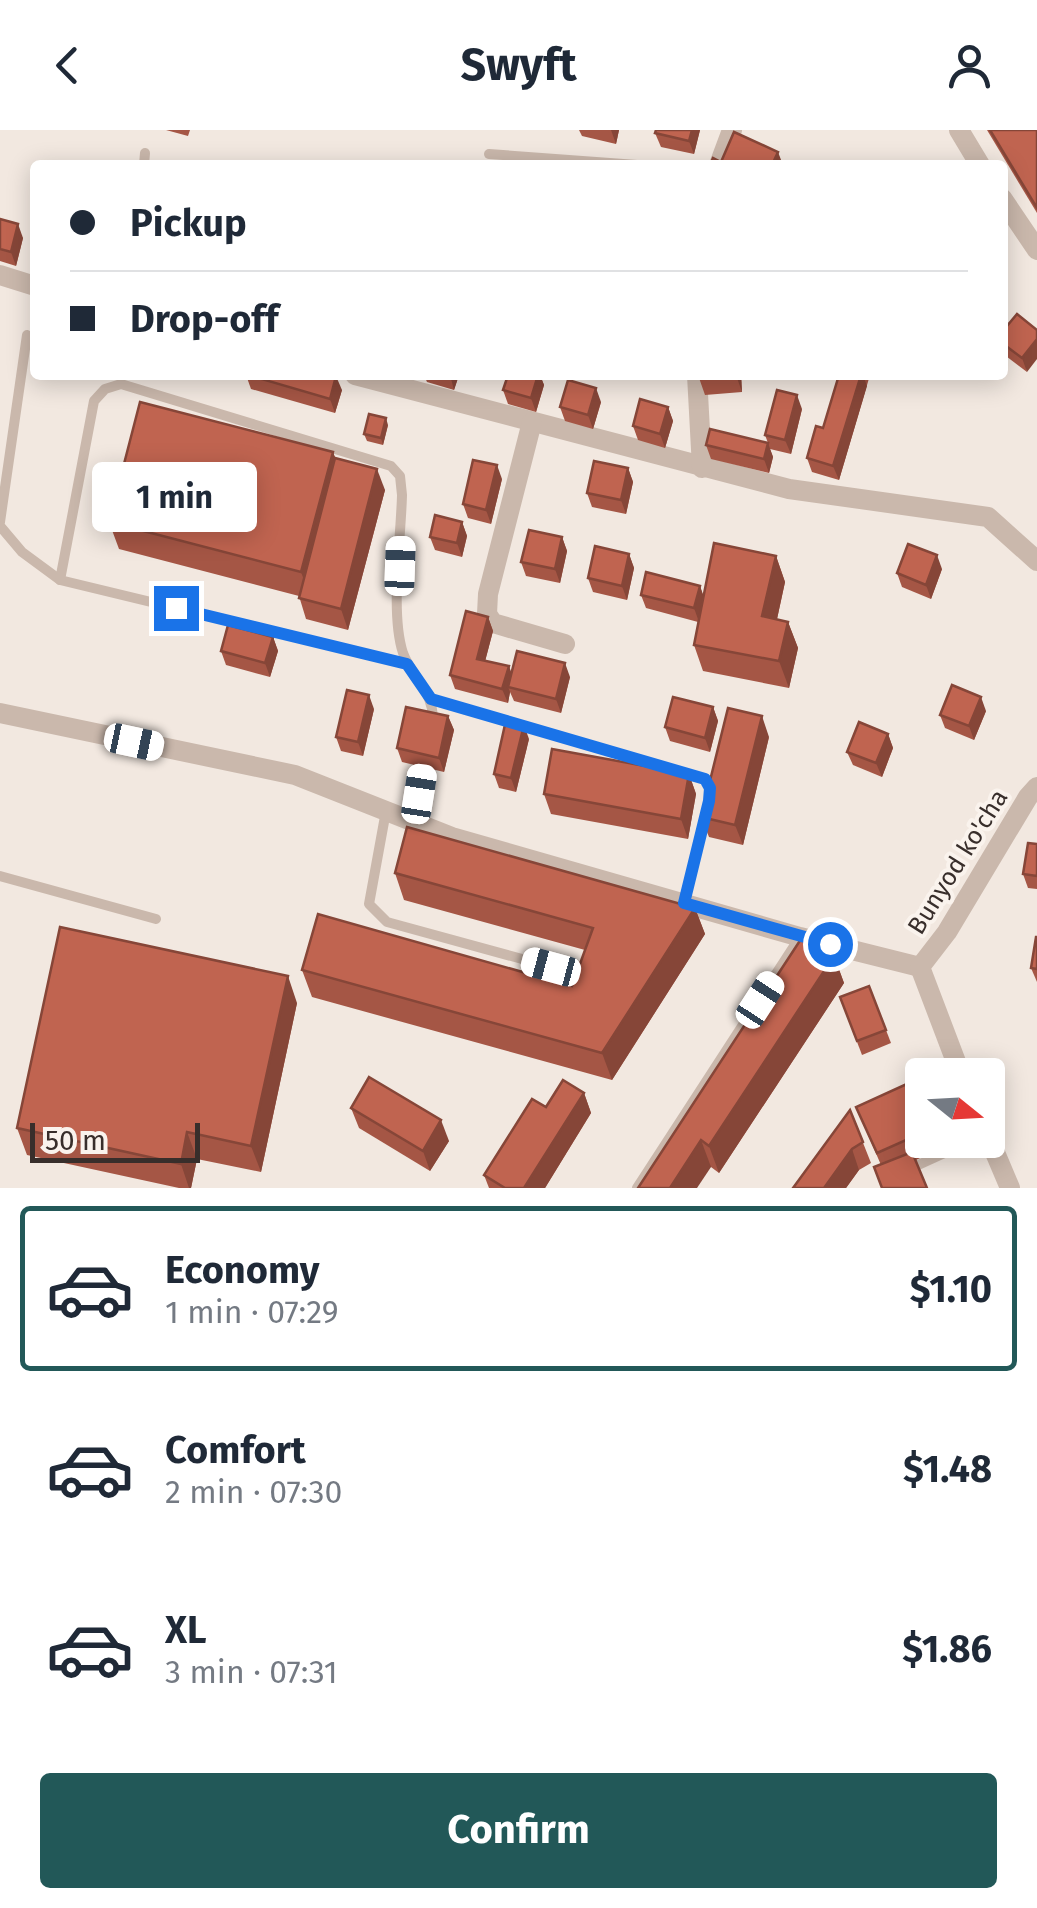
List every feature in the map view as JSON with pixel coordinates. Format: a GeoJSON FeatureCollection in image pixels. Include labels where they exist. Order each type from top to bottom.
{"type":"FeatureCollection","features":[{"type":"Feature","properties":{"kind":"street"},"geometry":{"type":"LineString","coordinates":[[721,160],[732,130]]}},
{"type":"Feature","properties":{"kind":"street"},"geometry":{"type":"LineString","coordinates":[[959,130],[977,160]]}},
{"type":"Feature","properties":{"kind":"street"},"geometry":{"type":"LineString","coordinates":[[1008,207],[1037,250]]}},
{"type":"Feature","properties":{"kind":"street"},"geometry":{"type":"LineString","coordinates":[[0,276],[30,285]]}},
{"type":"Feature","properties":{"kind":"street"},"geometry":{"type":"LineString","coordinates":[[374,380],[789,489],[988,518],[1037,561]]}},
{"type":"Feature","properties":{"kind":"street"},"geometry":{"type":"LineString","coordinates":[[697,380],[702,468]]}},
{"type":"Feature","properties":{"kind":"street"},"geometry":{"type":"LineString","coordinates":[[532,422],[488,594],[487,614],[493,623],[566,644]]}},
{"type":"Feature","properties":{"kind":"street"},"geometry":{"type":"LineString","coordinates":[[0,712],[295,775],[452,836],[800,937],[920,967]]}},
{"type":"Feature","properties":{"kind":"street","name":"Bunyod ko'cha"},"geometry":{"type":"LineString","coordinates":[[955,1058],[920,967],[947,932],[1037,787]]}},
{"type":"Feature","properties":{"kind":"street"},"geometry":{"type":"LineString","coordinates":[[997,1158],[1010,1188]]}},
{"type":"Feature","properties":{"kind":"lane"},"geometry":{"type":"LineString","coordinates":[[489,154],[570,160]]}},
{"type":"Feature","properties":{"kind":"lane"},"geometry":{"type":"LineString","coordinates":[[27,336],[0,524],[22,552],[60,580],[407,664]]}},
{"type":"Feature","properties":{"kind":"lane"},"geometry":{"type":"LineString","coordinates":[[60,580],[94,401],[105,389],[121,384],[391,466],[400,476],[402,495],[398,636],[407,664],[431,699],[432,725]]}},
{"type":"Feature","properties":{"kind":"lane"},"geometry":{"type":"LineString","coordinates":[[431,699],[705,779],[710,788],[709,801],[684,903]]}},
{"type":"Feature","properties":{"kind":"lane"},"geometry":{"type":"LineString","coordinates":[[414,822],[424,767]]}},
{"type":"Feature","properties":{"kind":"lane"},"geometry":{"type":"LineString","coordinates":[[386,810],[369,904],[387,922],[584,976]]}},
{"type":"Feature","properties":{"kind":"lane"},"geometry":{"type":"LineString","coordinates":[[0,876],[156,919]]}},
{"type":"Feature","properties":{"kind":"lane"},"geometry":{"type":"LineString","coordinates":[[638,1188],[800,937]]}},
{"type":"Feature","properties":{"kind":"lane"},"geometry":{"type":"LineString","coordinates":[[890,1178],[934,1158]]}},
{"type":"Feature","properties":{"kind":"building"},"geometry":{"type":"Polygon","coordinates":[[[692,130],[689,141],[655,133],[692,130]]]}},
{"type":"Feature","properties":{"kind":"building"},"geometry":{"type":"Polygon","coordinates":[[[990,130],[1037,130],[1037,208],[990,130]]]}},
{"type":"Feature","properties":{"kind":"building"},"geometry":{"type":"Polygon","coordinates":[[[734,132],[778,152],[774,160],[722,160],[734,132]]]}},
{"type":"Feature","properties":{"kind":"building"},"geometry":{"type":"Polygon","coordinates":[[[0,219],[18,224],[11,252],[0,249],[0,219]]]}},
{"type":"Feature","properties":{"kind":"building"},"geometry":{"type":"Polygon","coordinates":[[[1017,314],[1037,330],[1037,339],[1022,358],[1008,348],[1008,325],[1017,314]]]}},
{"type":"Feature","properties":{"kind":"building"},"geometry":{"type":"Polygon","coordinates":[[[265,380],[335,380],[330,399],[265,380]]]}},
{"type":"Feature","properties":{"kind":"building"},"geometry":{"type":"Polygon","coordinates":[[[506,380],[536,380],[531,398],[503,390],[506,380]]]}},
{"type":"Feature","properties":{"kind":"building"},"geometry":{"type":"Polygon","coordinates":[[[568,380],[596,388],[588,415],[560,407],[568,380]]]}},
{"type":"Feature","properties":{"kind":"building"},"geometry":{"type":"Polygon","coordinates":[[[837,380],[859,380],[833,466],[807,458],[816,426],[823,428],[837,380]]]}},
{"type":"Feature","properties":{"kind":"building"},"geometry":{"type":"Polygon","coordinates":[[[777,390],[797,395],[785,440],[765,435],[777,390]]]}},
{"type":"Feature","properties":{"kind":"building"},"geometry":{"type":"Polygon","coordinates":[[[640,399],[668,407],[660,434],[633,426],[640,399]]]}},
{"type":"Feature","properties":{"kind":"building"},"geometry":{"type":"Polygon","coordinates":[[[140,402],[333,452],[301,572],[109,522],[140,402]]]}},
{"type":"Feature","properties":{"kind":"building"},"geometry":{"type":"Polygon","coordinates":[[[369,414],[386,418],[381,438],[364,434],[369,414]]]}},
{"type":"Feature","properties":{"kind":"building"},"geometry":{"type":"Polygon","coordinates":[[[710,429],[768,443],[764,459],[706,445],[710,429]]]}},
{"type":"Feature","properties":{"kind":"building"},"geometry":{"type":"Polygon","coordinates":[[[335,458],[377,469],[341,609],[299,598],[335,458]]]}},
{"type":"Feature","properties":{"kind":"building"},"geometry":{"type":"Polygon","coordinates":[[[473,460],[497,465],[486,510],[463,504],[473,460]]]}},
{"type":"Feature","properties":{"kind":"building"},"geometry":{"type":"Polygon","coordinates":[[[594,461],[628,468],[621,500],[587,493],[594,461]]]}},
{"type":"Feature","properties":{"kind":"building"},"geometry":{"type":"Polygon","coordinates":[[[435,515],[462,522],[457,543],[430,537],[435,515]]]}},
{"type":"Feature","properties":{"kind":"building"},"geometry":{"type":"Polygon","coordinates":[[[529,530],[562,537],[555,569],[521,562],[529,530]]]}},
{"type":"Feature","properties":{"kind":"building"},"geometry":{"type":"Polygon","coordinates":[[[714,543],[776,556],[762,616],[788,622],[779,661],[694,645],[714,543]]]}},
{"type":"Feature","properties":{"kind":"building"},"geometry":{"type":"Polygon","coordinates":[[[908,544],[937,555],[926,585],[897,573],[908,544]]]}},
{"type":"Feature","properties":{"kind":"building"},"geometry":{"type":"Polygon","coordinates":[[[595,546],[629,554],[622,586],[588,578],[595,546]]]}},
{"type":"Feature","properties":{"kind":"building"},"geometry":{"type":"Polygon","coordinates":[[[646,572],[700,586],[694,608],[641,595],[646,572]]]}},
{"type":"Feature","properties":{"kind":"building"},"geometry":{"type":"Polygon","coordinates":[[[466,611],[488,617],[477,659],[509,666],[502,689],[450,675],[466,611]]]}},
{"type":"Feature","properties":{"kind":"building"},"geometry":{"type":"Polygon","coordinates":[[[228,625],[273,637],[265,663],[221,651],[228,625]]]}},
{"type":"Feature","properties":{"kind":"building"},"geometry":{"type":"Polygon","coordinates":[[[517,651],[565,663],[556,699],[508,687],[517,651]]]}},
{"type":"Feature","properties":{"kind":"building"},"geometry":{"type":"Polygon","coordinates":[[[952,685],[981,697],[969,726],[940,715],[952,685]]]}},
{"type":"Feature","properties":{"kind":"building"},"geometry":{"type":"Polygon","coordinates":[[[347,690],[369,695],[358,742],[336,737],[347,690]]]}},
{"type":"Feature","properties":{"kind":"building"},"geometry":{"type":"Polygon","coordinates":[[[673,697],[713,707],[705,738],[665,727],[673,697]]]}},
{"type":"Feature","properties":{"kind":"building"},"geometry":{"type":"Polygon","coordinates":[[[406,707],[448,716],[439,758],[397,748],[406,707]]]}},
{"type":"Feature","properties":{"kind":"building"},"geometry":{"type":"Polygon","coordinates":[[[728,708],[762,716],[735,825],[701,817],[728,708]]]}},
{"type":"Feature","properties":{"kind":"building"},"geometry":{"type":"Polygon","coordinates":[[[506,720],[524,725],[511,778],[494,774],[506,720]]]}},
{"type":"Feature","properties":{"kind":"building"},"geometry":{"type":"Polygon","coordinates":[[[859,722],[888,734],[876,763],[847,752],[859,722]]]}},
{"type":"Feature","properties":{"kind":"building"},"geometry":{"type":"Polygon","coordinates":[[[552,749],[689,774],[681,819],[544,794],[552,749]]]}},
{"type":"Feature","properties":{"kind":"building"},"geometry":{"type":"Polygon","coordinates":[[[407,827],[695,908],[602,1053],[302,970],[318,914],[572,986],[593,928],[395,873],[407,827]]]}},
{"type":"Feature","properties":{"kind":"building"},"geometry":{"type":"Polygon","coordinates":[[[1028,843],[1037,844],[1037,876],[1023,874],[1028,843]]]}},
{"type":"Feature","properties":{"kind":"building"},"geometry":{"type":"Polygon","coordinates":[[[60,927],[288,976],[251,1146],[187,1132],[181,1164],[17,1128],[60,927]]]}},
{"type":"Feature","properties":{"kind":"building"},"geometry":{"type":"Polygon","coordinates":[[[803,936],[834,956],[709,1146],[701,1140],[670,1188],[638,1188],[803,936]]]}},
{"type":"Feature","properties":{"kind":"building"},"geometry":{"type":"Polygon","coordinates":[[[1037,937],[1037,969],[1031,968],[1037,937]]]}},
{"type":"Feature","properties":{"kind":"building"},"geometry":{"type":"Polygon","coordinates":[[[869,986],[886,1030],[857,1041],[840,997],[869,986]]]}},
{"type":"Feature","properties":{"kind":"building"},"geometry":{"type":"Polygon","coordinates":[[[369,1077],[441,1120],[423,1151],[351,1108],[369,1077]]]}},
{"type":"Feature","properties":{"kind":"building"},"geometry":{"type":"Polygon","coordinates":[[[563,1080],[584,1093],[524,1188],[505,1188],[484,1175],[532,1099],[546,1107],[563,1080]]]}},
{"type":"Feature","properties":{"kind":"building"},"geometry":{"type":"Polygon","coordinates":[[[905,1085],[905,1141],[877,1153],[856,1107],[905,1085]]]}},
{"type":"Feature","properties":{"kind":"building"},"geometry":{"type":"Polygon","coordinates":[[[850,1110],[863,1142],[852,1149],[824,1188],[793,1188],[850,1110]]]}},
{"type":"Feature","properties":{"kind":"building"},"geometry":{"type":"Polygon","coordinates":[[[905,1155],[905,1158],[914,1158],[927,1188],[882,1188],[874,1167],[905,1155]]]}},
{"type":"Feature","properties":{"kind":"route"},"geometry":{"type":"LineString","coordinates":[[176,608],[407,664],[431,699],[705,779],[710,788],[709,801],[684,903],[830,944]]}}]}
